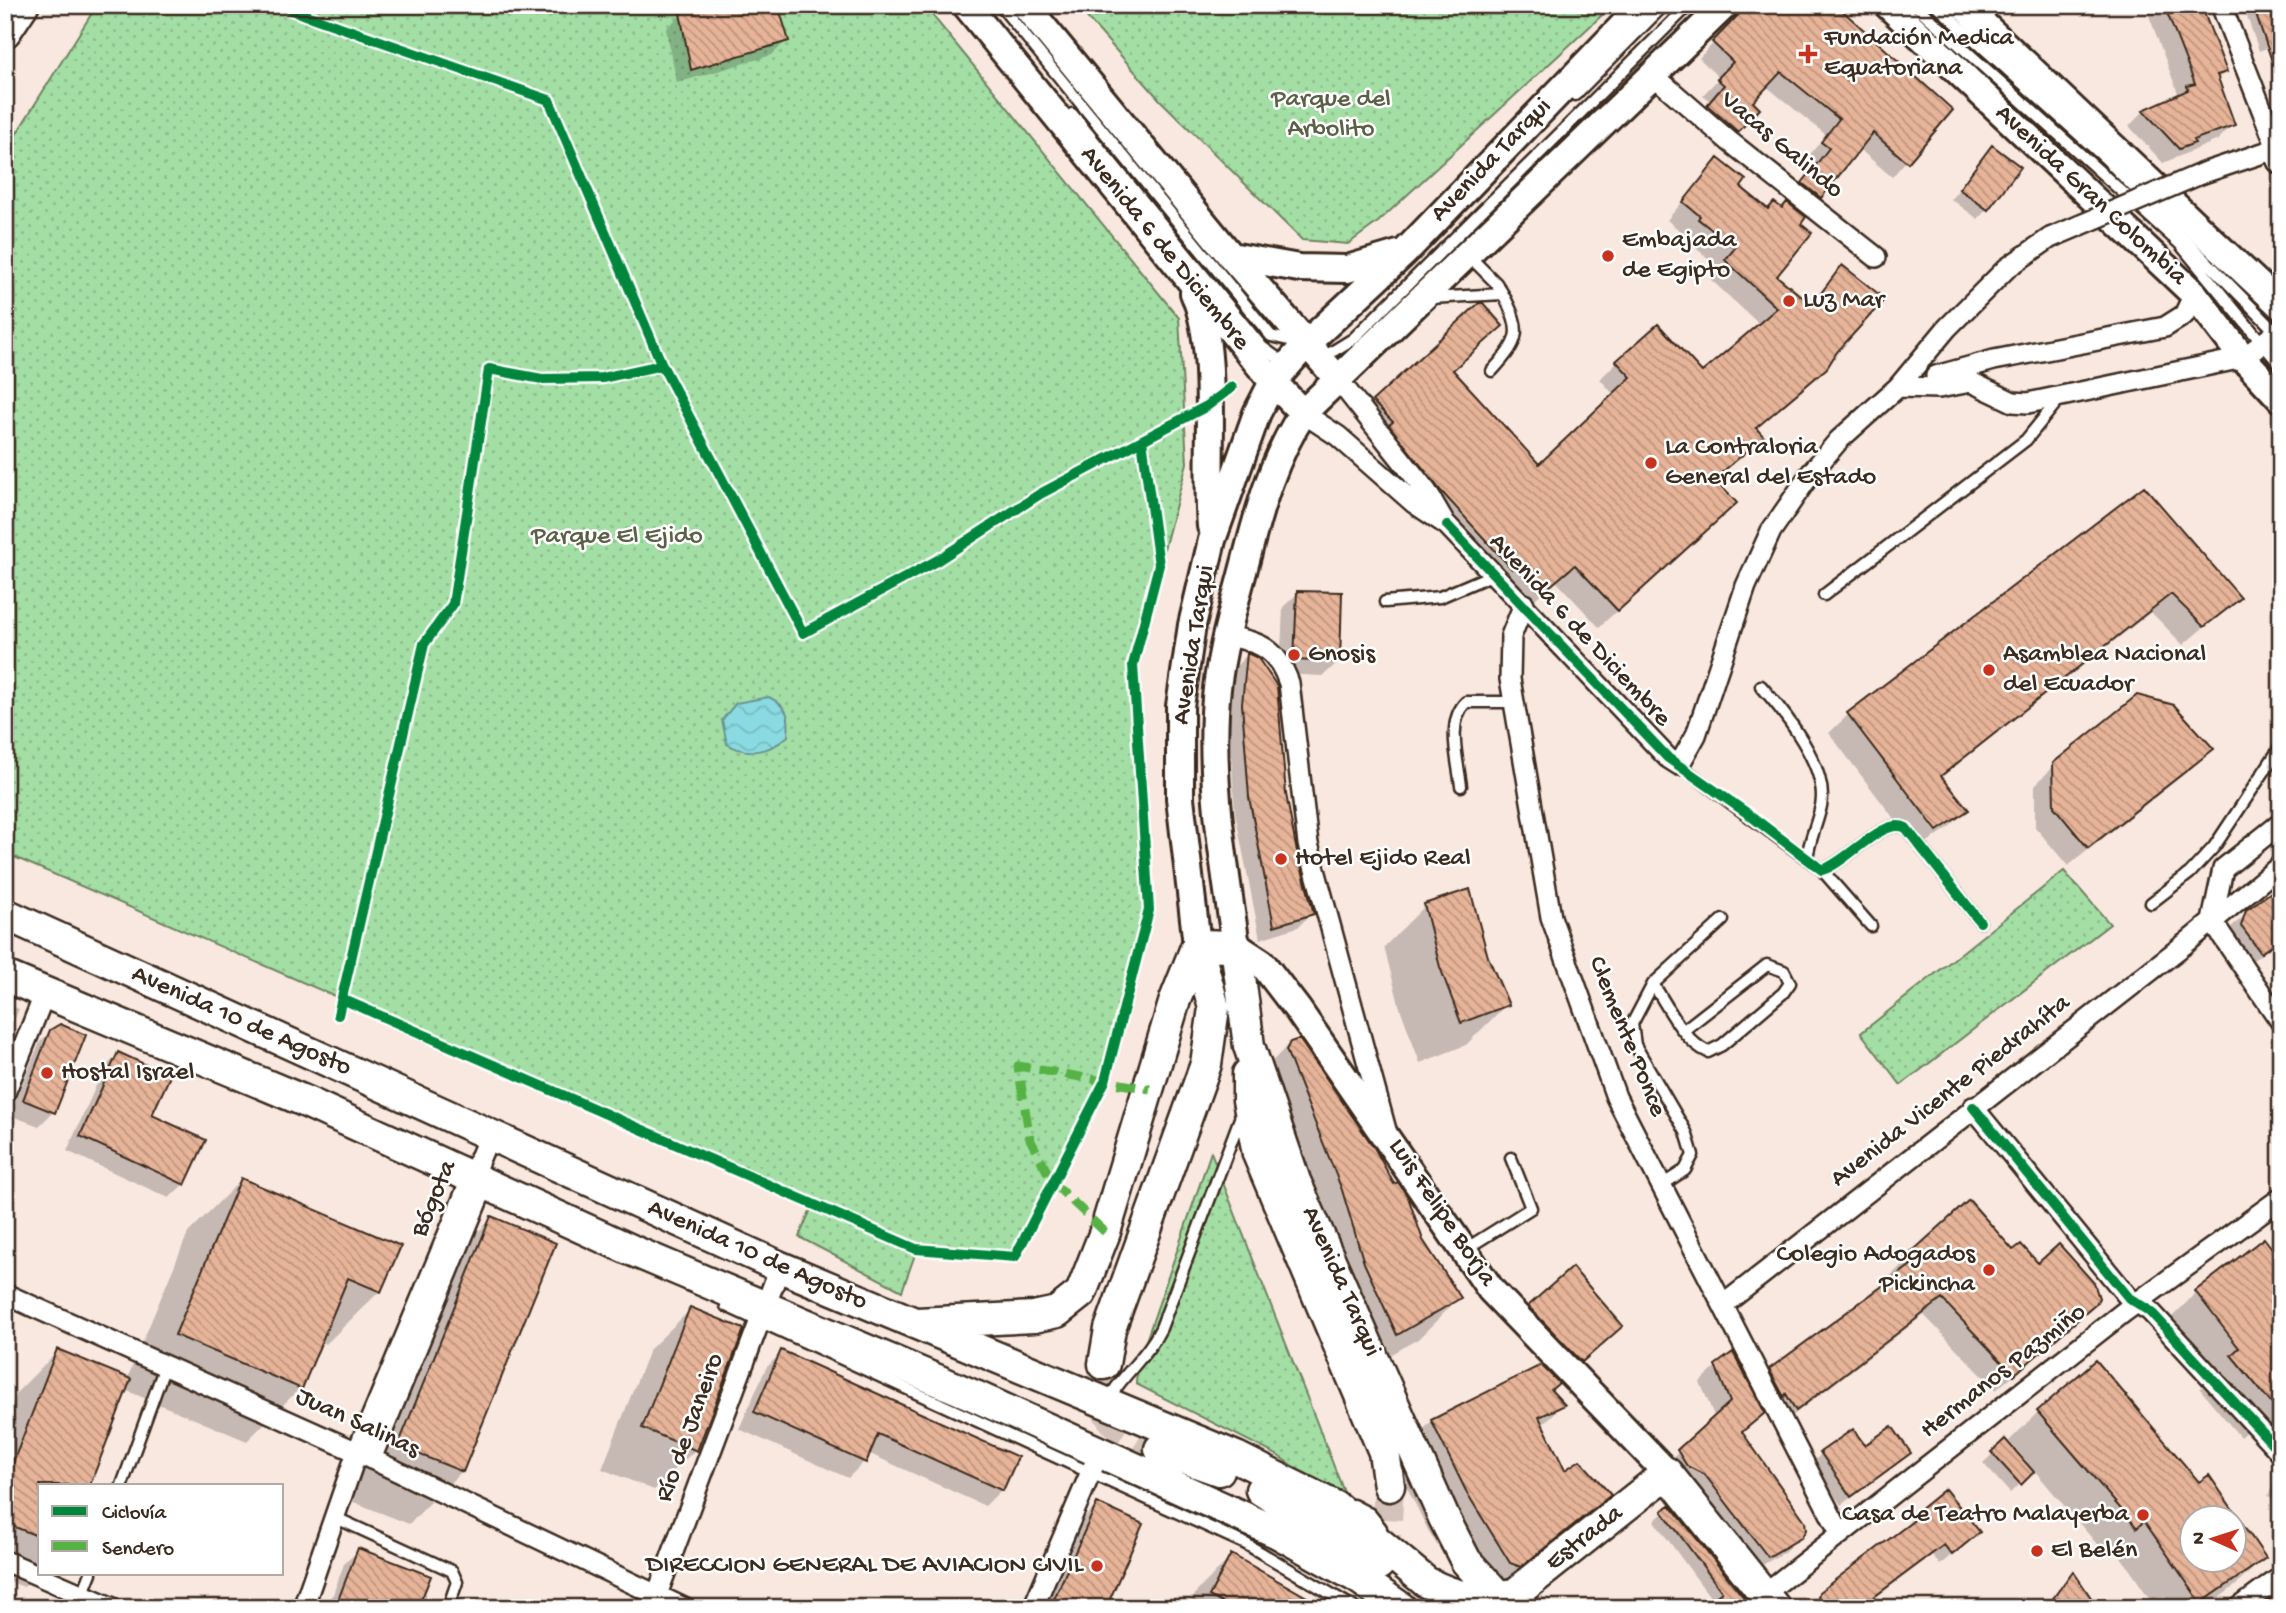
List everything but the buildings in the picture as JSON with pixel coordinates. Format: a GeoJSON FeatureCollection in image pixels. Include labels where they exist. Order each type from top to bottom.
{"type":"FeatureCollection","features":[{"type":"Feature","properties":{"kind":"main road"},"geometry":{"type":"LineString","coordinates":[[5,32],[23,5]]}},
{"type":"Feature","properties":{"kind":"main road","name":"Avenida 6 de Diciembre"},"geometry":{"type":"LineString","coordinates":[[966,5],[1184,272],[1280,374],[1303,413]]}},
{"type":"Feature","properties":{"kind":"main road","name":"Avenida 6 de Diciembre"},"geometry":{"type":"LineString","coordinates":[[1025,5],[1231,256],[1321,360]]}},
{"type":"Feature","properties":{"kind":"main road","name":"Avenida Tarqui"},"geometry":{"type":"LineString","coordinates":[[1499,1597],[1466,1561],[1444,1518],[1295,1181],[1249,1046],[1214,786],[1214,710],[1226,635],[1263,495],[1286,438],[1303,413],[1321,360],[1404,253],[1643,5]]}},
{"type":"Feature","properties":{"kind":"main road","name":"Avenida Tarqui"},"geometry":{"type":"LineString","coordinates":[[921,1318],[1034,1317],[1057,1312],[1081,1293],[1105,1232],[1175,1000],[1197,945],[1180,798],[1180,706],[1192,625],[1212,540],[1248,439],[1280,374],[1321,360],[1419,299],[1725,5]]}},
{"type":"Feature","properties":{"kind":"main road","name":"Avenida Gran Colombia"},"geometry":{"type":"LineString","coordinates":[[1888,5],[2194,294],[2271,334]]}},
{"type":"Feature","properties":{"kind":"main road","name":"Avenida Gran Colombia"},"geometry":{"type":"LineString","coordinates":[[1964,5],[2271,334],[2281,399]]}},
{"type":"Feature","properties":{"kind":"main road"},"geometry":{"type":"LineString","coordinates":[[1231,256],[1299,268],[1347,269],[1404,253]]}},
{"type":"Feature","properties":{"kind":"main road"},"geometry":{"type":"LineString","coordinates":[[1184,272],[1201,310],[1207,344],[1208,497],[1212,540]]}},
{"type":"Feature","properties":{"kind":"main road","name":"Avenida 10 de Agosto"},"geometry":{"type":"LineString","coordinates":[[5,914],[780,1267],[921,1318],[1236,1457],[1336,1507],[1431,1595],[1484,1600],[1499,1597]]}},
{"type":"Feature","properties":{"kind":"main road"},"geometry":{"type":"LineString","coordinates":[[1106,1381],[1110,1329],[1206,1064],[1214,1008],[1197,945],[1236,946],[1262,963],[1390,1142]]}},
{"type":"Feature","properties":{"kind":"main road","name":"Avenida 10 de Agosto"},"geometry":{"type":"LineString","coordinates":[[5,976],[302,1100],[479,1186],[762,1315],[975,1396],[1094,1462],[1276,1532],[1360,1580],[1401,1608]]}},
{"type":"Feature","properties":{"kind":"main road"},"geometry":{"type":"LineString","coordinates":[[1249,1046],[1248,1100],[1258,1154],[1384,1452],[1389,1486]]}},
{"type":"Feature","properties":{"kind":"main road","name":"Luis Felipe Borja"},"geometry":{"type":"LineString","coordinates":[[1390,1142],[1491,1290],[1667,1473],[1769,1601]]}},
{"type":"Feature","properties":{"kind":"main road"},"geometry":{"type":"LineString","coordinates":[[1160,1449],[1217,1470],[1272,1495],[1431,1595]]}},
{"type":"Feature","properties":{"kind":"main road","name":"Estrada"},"geometry":{"type":"LineString","coordinates":[[1499,1597],[1516,1593],[1667,1473]]}},
{"type":"Feature","properties":{"kind":"street"},"geometry":{"type":"LineString","coordinates":[[1679,765],[1696,735],[1746,586],[1771,531],[1811,473],[1839,440],[1898,387],[1947,328],[2007,268],[2050,238],[2203,173],[2279,152],[2221,5]]}},
{"type":"Feature","properties":{"kind":"street","name":"Vacas Galindo"},"geometry":{"type":"LineString","coordinates":[[1653,75],[1729,141],[1875,257]]}},
{"type":"Feature","properties":{"kind":"street"},"geometry":{"type":"LineString","coordinates":[[1898,387],[1987,361],[2165,327],[2184,315],[2194,294]]}},
{"type":"Feature","properties":{"kind":"street"},"geometry":{"type":"LineString","coordinates":[[1898,387],[1939,388],[1971,382],[2014,402],[2028,403],[2271,334]]}},
{"type":"Feature","properties":{"kind":"street","name":"Avenida 6 de Diciembre"},"geometry":{"type":"LineString","coordinates":[[1321,360],[1427,492],[1447,525]]}},
{"type":"Feature","properties":{"kind":"street","name":"Avenida 6 de Diciembre"},"geometry":{"type":"LineString","coordinates":[[1303,413],[1338,436],[1414,503],[1447,525],[1632,722],[1673,764],[1679,765]]}},
{"type":"Feature","properties":{"kind":"street","name":"Clemente Ponce"},"geometry":{"type":"LineString","coordinates":[[1524,604],[1511,636],[1510,679],[1551,917],[1616,1097],[1840,1533]]}},
{"type":"Feature","properties":{"kind":"street","name":"Luis Felipe Borja"},"geometry":{"type":"LineString","coordinates":[[1226,635],[1259,643],[1280,659],[1289,683],[1308,844],[1390,1142]]}},
{"type":"Feature","properties":{"kind":"street"},"geometry":{"type":"LineString","coordinates":[[2281,823],[2223,869],[2212,921],[2281,1022]]}},
{"type":"Feature","properties":{"kind":"street","name":"Avenida Vicente Piedrahíta"},"geometry":{"type":"LineString","coordinates":[[1723,1305],[2281,865]]}},
{"type":"Feature","properties":{"kind":"street"},"geometry":{"type":"LineString","coordinates":[[5,1093],[45,993]]}},
{"type":"Feature","properties":{"kind":"street"},"geometry":{"type":"LineString","coordinates":[[1973,1107],[2129,1298],[2150,1311],[2281,1453]]}},
{"type":"Feature","properties":{"kind":"street","name":"Bógota"},"geometry":{"type":"LineString","coordinates":[[303,1608],[334,1517],[364,1455],[479,1186],[490,1134]]}},
{"type":"Feature","properties":{"kind":"street","name":"Hermanos Pazmiño"},"geometry":{"type":"LineString","coordinates":[[1769,1601],[1840,1533],[2137,1303],[2281,1198]]}},
{"type":"Feature","properties":{"kind":"street","name":"Río de Janeiro"},"geometry":{"type":"LineString","coordinates":[[655,1601],[780,1267]]}},
{"type":"Feature","properties":{"kind":"street","name":"Juan Salinas"},"geometry":{"type":"LineString","coordinates":[[5,1294],[364,1455],[655,1601],[684,1608]]}},
{"type":"Feature","properties":{"kind":"street"},"geometry":{"type":"LineString","coordinates":[[1033,1608],[1094,1462]]}},
{"type":"Feature","properties":{"kind":"street"},"geometry":{"type":"LineString","coordinates":[[5,1560],[80,1601],[113,1608]]}},
{"type":"Feature","properties":{"kind":"street"},"geometry":{"type":"LineString","coordinates":[[2239,1608],[2281,1577]]}},
{"type":"Feature","properties":{"kind":"lane"},"geometry":{"type":"LineString","coordinates":[[1000,5],[1271,336],[1321,360]]}},
{"type":"Feature","properties":{"kind":"lane"},"geometry":{"type":"LineString","coordinates":[[1567,102],[1664,5]]}},
{"type":"Feature","properties":{"kind":"lane"},"geometry":{"type":"LineString","coordinates":[[1321,360],[1353,339],[1689,5]]}},
{"type":"Feature","properties":{"kind":"lane"},"geometry":{"type":"LineString","coordinates":[[1915,5],[2180,244],[2271,334]]}},
{"type":"Feature","properties":{"kind":"lane"},"geometry":{"type":"LineString","coordinates":[[1936,5],[2105,159],[2271,334],[2281,366]]}},
{"type":"Feature","properties":{"kind":"lane"},"geometry":{"type":"LineString","coordinates":[[1060,100],[1262,347],[1280,374]]}},
{"type":"Feature","properties":{"kind":"lane"},"geometry":{"type":"LineString","coordinates":[[1366,304],[1529,140]]}},
{"type":"Feature","properties":{"kind":"lane"},"geometry":{"type":"LineString","coordinates":[[1466,253],[1496,283],[1514,315],[1517,338],[1492,371]]}},
{"type":"Feature","properties":{"kind":"lane"},"geometry":{"type":"LineString","coordinates":[[1419,299],[1503,294]]}},
{"type":"Feature","properties":{"kind":"lane"},"geometry":{"type":"LineString","coordinates":[[1321,360],[1338,332]]}},
{"type":"Feature","properties":{"kind":"lane"},"geometry":{"type":"LineString","coordinates":[[1824,595],[2026,440],[2062,395]]}},
{"type":"Feature","properties":{"kind":"lane"},"geometry":{"type":"LineString","coordinates":[[1385,602],[1440,597],[1494,574]]}},
{"type":"Feature","properties":{"kind":"lane"},"geometry":{"type":"LineString","coordinates":[[1761,686],[1788,716],[1811,759],[1820,788],[1822,805],[1809,838],[1807,859]]}},
{"type":"Feature","properties":{"kind":"lane"},"geometry":{"type":"LineString","coordinates":[[1461,786],[1455,728],[1458,710],[1466,702],[1514,702]]}},
{"type":"Feature","properties":{"kind":"lane"},"geometry":{"type":"LineString","coordinates":[[2151,903],[2190,873],[2214,847],[2281,746]]}},
{"type":"Feature","properties":{"kind":"lane"},"geometry":{"type":"LineString","coordinates":[[1679,765],[1822,870],[1871,926]]}},
{"type":"Feature","properties":{"kind":"lane"},"geometry":{"type":"LineString","coordinates":[[1822,870],[1837,866],[1887,826],[1899,824],[1906,828],[1980,922]]}},
{"type":"Feature","properties":{"kind":"lane"},"geometry":{"type":"LineString","coordinates":[[5,902],[279,1031],[671,1204]]}},
{"type":"Feature","properties":{"kind":"lane"},"geometry":{"type":"LineString","coordinates":[[1662,1185],[1685,1170],[1693,1155],[1686,1132],[1635,1045],[1632,1024],[1653,984],[1723,920]]}},
{"type":"Feature","properties":{"kind":"lane"},"geometry":{"type":"LineString","coordinates":[[1653,984],[1684,1030],[1695,1046],[1708,1052],[1722,1045],[1783,993],[1790,983],[1784,971],[1767,965],[1684,1030]]}},
{"type":"Feature","properties":{"kind":"lane"},"geometry":{"type":"LineString","coordinates":[[1248,1100],[1230,1139],[1200,1231],[1161,1328],[1149,1351],[1129,1369],[1106,1381],[1162,1419],[1258,1455],[1370,1514],[1431,1595],[1450,1608]]}},
{"type":"Feature","properties":{"kind":"lane"},"geometry":{"type":"LineString","coordinates":[[1463,1250],[1531,1208],[1511,1158]]}},
{"type":"Feature","properties":{"kind":"lane"},"geometry":{"type":"LineString","coordinates":[[479,1186],[638,1266]]}},
{"type":"Feature","properties":{"kind":"lane"},"geometry":{"type":"LineString","coordinates":[[714,1300],[762,1315]]}},
{"type":"Feature","properties":{"kind":"lane"},"geometry":{"type":"LineString","coordinates":[[921,1318],[992,1342]]}},
{"type":"Feature","properties":{"kind":"lane"},"geometry":{"type":"LineString","coordinates":[[122,1484],[165,1366]]}},
{"type":"Feature","properties":{"kind":"lane"},"geometry":{"type":"LineString","coordinates":[[1094,1462],[1246,1544],[1355,1608]]}},
{"type":"Feature","properties":{"kind":"lane"},"geometry":{"type":"LineString","coordinates":[[334,1517],[452,1571],[457,1582],[448,1608]]}},
{"type":"Feature","properties":{"kind":"lane"},"geometry":{"type":"LineString","coordinates":[[80,1601],[91,1574]]}},
{"type":"Feature","properties":{"kind":"green space","name":"Parque El Ejido"},"geometry":{"type":"Polygon","coordinates":[[[97,5],[924,5],[1179,318],[1187,463],[1133,665],[1149,910],[1105,1081],[1015,1257],[917,1249],[902,1291],[799,1237],[813,1204],[5,853],[5,152],[97,5]]]}},
{"type":"Feature","properties":{"kind":"green space","name":"Parque del Arbolito"},"geometry":{"type":"Polygon","coordinates":[[[1076,5],[1613,5],[1378,222],[1348,244],[1302,240],[1160,100],[1076,5]]]}},
{"type":"Feature","properties":{"kind":"green space"},"geometry":{"type":"Polygon","coordinates":[[[2064,871],[2110,924],[1901,1085],[1861,1033],[2064,871]]]}},
{"type":"Feature","properties":{"kind":"green space"},"geometry":{"type":"Polygon","coordinates":[[[1211,1152],[1349,1505],[1277,1455],[1136,1384],[1137,1367],[1211,1152]]]}},
{"type":"Feature","properties":{"kind":"water"},"geometry":{"type":"Polygon","coordinates":[[[769,697],[784,708],[789,723],[788,736],[774,746],[758,751],[742,750],[727,744],[722,720],[736,703],[769,697]]]}},
{"type":"Feature","properties":{"kind":"tunnel"},"geometry":{"type":"LineString","coordinates":[[1104,1364],[1104,1399],[1112,1419],[1130,1433],[1160,1449]]}},
{"type":"Feature","properties":{"kind":"tunnel"},"geometry":{"type":"LineString","coordinates":[[1374,1608],[1385,1553],[1389,1486]]}},
{"type":"Feature","properties":{"kind":"marked path"},"geometry":{"type":"LineString","coordinates":[[1105,1232],[1053,1183],[1030,1139],[1018,1066],[1150,1089]]}},
{"type":"Feature","properties":{"kind":"cycle path"},"geometry":{"type":"LineString","coordinates":[[277,5],[549,100],[662,365],[803,633],[938,560],[1040,494],[1207,406],[1232,387]]}},
{"type":"Feature","properties":{"kind":"cycle path"},"geometry":{"type":"LineString","coordinates":[[338,1015],[424,644],[453,604],[489,369],[542,379],[602,378],[662,365]]}},
{"type":"Feature","properties":{"kind":"cycle path"},"geometry":{"type":"LineString","coordinates":[[342,999],[916,1249],[1015,1257],[1105,1081],[1149,910],[1133,665],[1159,565],[1142,440]]}},
{"type":"Feature","properties":{"kind":"cycle path"},"geometry":{"type":"LineString","coordinates":[[1447,525],[1668,758],[1822,870],[1832,866],[1876,834],[1897,826],[1906,828],[1980,922]]}},
{"type":"Feature","properties":{"kind":"cycle path"},"geometry":{"type":"LineString","coordinates":[[1973,1107],[2129,1298],[2150,1311],[2281,1453]]}},
{"type":"Feature","properties":{"kind":"place","name":"Fundación Medica Equatoriana"},"geometry":{"type":"Point","coordinates":[1808,54]}},
{"type":"Feature","properties":{"kind":"place","name":"Embajada de Egipto"},"geometry":{"type":"Point","coordinates":[1608,256]}},
{"type":"Feature","properties":{"kind":"place","name":"Luz Mar"},"geometry":{"type":"Point","coordinates":[1789,301]}},
{"type":"Feature","properties":{"kind":"place","name":"La Contraloria General del Estado"},"geometry":{"type":"Point","coordinates":[1651,463]}},
{"type":"Feature","properties":{"kind":"place","name":"Gnosis"},"geometry":{"type":"Point","coordinates":[1294,655]}},
{"type":"Feature","properties":{"kind":"place","name":"Asamblea Nacional del Ecuador"},"geometry":{"type":"Point","coordinates":[1989,670]}},
{"type":"Feature","properties":{"kind":"place","name":"Hotel Ejido Real"},"geometry":{"type":"Point","coordinates":[1281,859]}},
{"type":"Feature","properties":{"kind":"place","name":"Hostal Israel"},"geometry":{"type":"Point","coordinates":[47,1073]}},
{"type":"Feature","properties":{"kind":"place","name":"Colegio Adogados Pickincha"},"geometry":{"type":"Point","coordinates":[1989,1270]}},
{"type":"Feature","properties":{"kind":"place","name":"Casa de Teatro Malayerba"},"geometry":{"type":"Point","coordinates":[2143,1515]}},
{"type":"Feature","properties":{"kind":"place","name":"El Belén"},"geometry":{"type":"Point","coordinates":[2037,1551]}},
{"type":"Feature","properties":{"kind":"place","name":"DIRECCION GENERAL DE AVIACION CIVIL"},"geometry":{"type":"Point","coordinates":[1097,1566]}}]}
